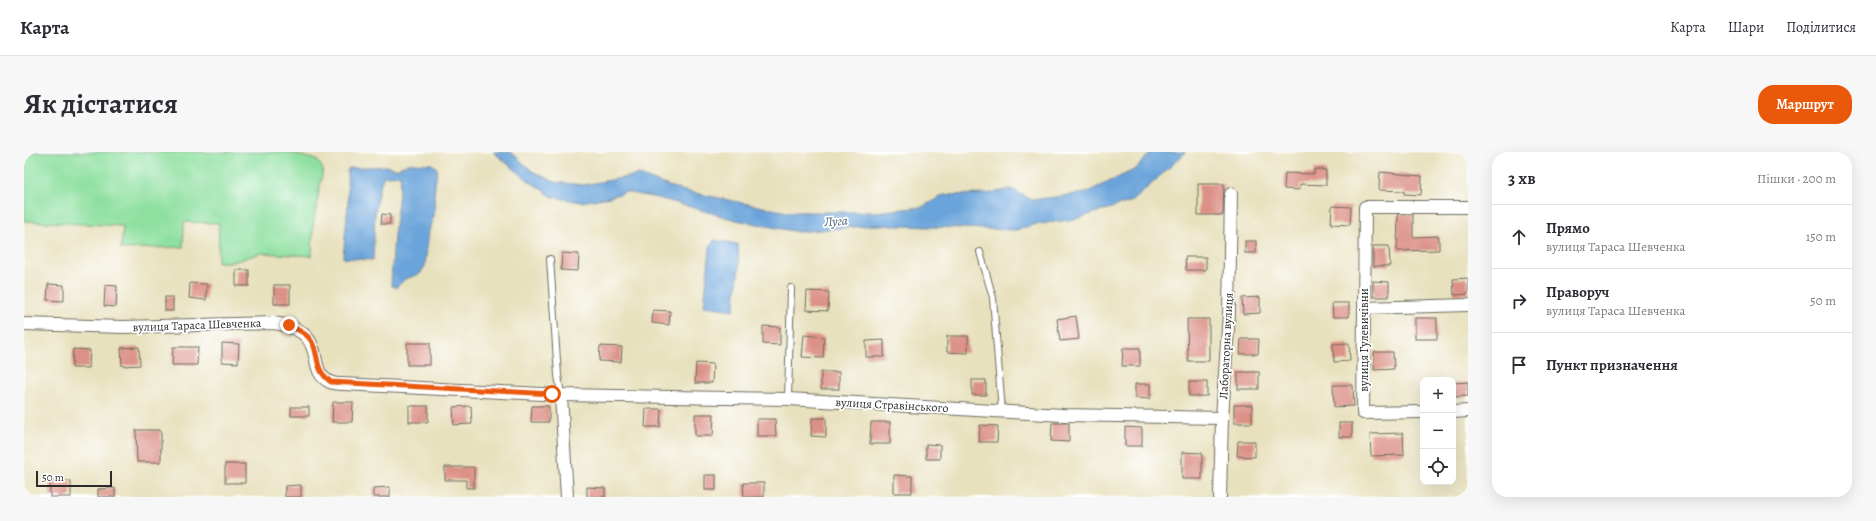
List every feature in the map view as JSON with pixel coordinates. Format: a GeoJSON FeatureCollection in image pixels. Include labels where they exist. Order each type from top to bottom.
{"type":"FeatureCollection","features":[{"type":"Feature","properties":{"kind":"street","name":"Лабораторна вулиця"},"geometry":{"type":"LineString","coordinates":[[1220,497],[1222,418],[1229,313],[1231,194]]}},
{"type":"Feature","properties":{"kind":"street","name":"вулиця Гулевичівни"},"geometry":{"type":"LineString","coordinates":[[1420,412],[1363,413],[1365,207],[1468,207]]}},
{"type":"Feature","properties":{"kind":"street"},"geometry":{"type":"LineString","coordinates":[[1364,308],[1468,305]]}},
{"type":"Feature","properties":{"kind":"street","name":"вулиця Тараса Шевченка"},"geometry":{"type":"LineString","coordinates":[[24,324],[123,327],[278,323],[289,325],[301,331],[310,339],[315,352],[317,365],[323,377],[331,382],[556,394]]}},
{"type":"Feature","properties":{"kind":"street","name":"вулиця Стравінського"},"geometry":{"type":"LineString","coordinates":[[556,394],[788,399],[1063,415],[1222,418]]}},
{"type":"Feature","properties":{"kind":"street"},"geometry":{"type":"LineString","coordinates":[[556,394],[567,497]]}},
{"type":"Feature","properties":{"kind":"street"},"geometry":{"type":"LineString","coordinates":[[1456,412],[1468,411]]}},
{"type":"Feature","properties":{"kind":"lane"},"geometry":{"type":"LineString","coordinates":[[980,252],[993,298],[1002,412]]}},
{"type":"Feature","properties":{"kind":"lane"},"geometry":{"type":"LineString","coordinates":[[550,259],[558,375],[556,394]]}},
{"type":"Feature","properties":{"kind":"lane"},"geometry":{"type":"LineString","coordinates":[[788,399],[791,288]]}},
{"type":"Feature","properties":{"kind":"green space"},"geometry":{"type":"Polygon","coordinates":[[[24,152],[286,152],[317,160],[323,169],[313,225],[312,256],[261,253],[233,262],[218,262],[219,223],[184,222],[183,247],[121,249],[123,226],[24,221],[24,152]]]}},
{"type":"Feature","properties":{"kind":"water","name":"Луга"},"geometry":{"type":"Polygon","coordinates":[[[493,152],[511,152],[532,171],[555,182],[583,185],[639,175],[680,190],[787,212],[876,212],[922,207],[944,195],[986,194],[1011,189],[1032,200],[1085,193],[1136,169],[1151,152],[1186,152],[1133,201],[1076,219],[1032,225],[1016,230],[874,225],[798,232],[736,220],[662,199],[626,192],[610,197],[581,202],[553,197],[529,181],[493,152]]]}},
{"type":"Feature","properties":{"kind":"water"},"geometry":{"type":"Polygon","coordinates":[[[413,163],[432,164],[437,168],[434,195],[435,209],[429,231],[425,266],[420,274],[405,279],[396,288],[391,285],[394,235],[401,175],[384,176],[380,186],[376,206],[373,260],[343,258],[348,204],[347,171],[349,168],[386,166],[398,169],[403,165],[413,163]]]}},
{"type":"Feature","properties":{"kind":"water"},"geometry":{"type":"Polygon","coordinates":[[[714,240],[738,244],[739,268],[734,310],[704,306],[710,247],[714,240]]]}},
{"type":"Feature","properties":{"kind":"building"},"geometry":{"type":"Polygon","coordinates":[[[1314,169],[1326,170],[1326,185],[1300,184],[1300,190],[1284,189],[1285,173],[1314,174],[1314,169]]]}},
{"type":"Feature","properties":{"kind":"building"},"geometry":{"type":"Polygon","coordinates":[[[1380,172],[1422,176],[1421,195],[1404,194],[1404,191],[1379,190],[1380,172]]]}},
{"type":"Feature","properties":{"kind":"building"},"geometry":{"type":"Polygon","coordinates":[[[1198,184],[1224,184],[1223,215],[1198,215],[1198,184]]]}},
{"type":"Feature","properties":{"kind":"building"},"geometry":{"type":"Polygon","coordinates":[[[1332,206],[1351,207],[1350,225],[1331,224],[1332,206]]]}},
{"type":"Feature","properties":{"kind":"building"},"geometry":{"type":"Polygon","coordinates":[[[382,214],[390,215],[390,224],[381,224],[382,214]]]}},
{"type":"Feature","properties":{"kind":"building"},"geometry":{"type":"Polygon","coordinates":[[[1398,214],[1413,214],[1413,237],[1439,236],[1439,250],[1397,251],[1398,214]]]}},
{"type":"Feature","properties":{"kind":"building"},"geometry":{"type":"Polygon","coordinates":[[[1245,241],[1256,241],[1256,253],[1245,253],[1245,241]]]}},
{"type":"Feature","properties":{"kind":"building"},"geometry":{"type":"Polygon","coordinates":[[[1373,246],[1389,246],[1390,266],[1373,266],[1373,246]]]}},
{"type":"Feature","properties":{"kind":"building"},"geometry":{"type":"Polygon","coordinates":[[[562,253],[579,254],[578,271],[561,270],[562,253]]]}},
{"type":"Feature","properties":{"kind":"building"},"geometry":{"type":"Polygon","coordinates":[[[1185,257],[1206,257],[1206,270],[1186,270],[1185,257]]]}},
{"type":"Feature","properties":{"kind":"building"},"geometry":{"type":"Polygon","coordinates":[[[236,270],[249,270],[249,286],[236,286],[236,270]]]}},
{"type":"Feature","properties":{"kind":"building"},"geometry":{"type":"Polygon","coordinates":[[[1468,278],[1468,294],[1454,295],[1453,279],[1468,278]]]}},
{"type":"Feature","properties":{"kind":"building"},"geometry":{"type":"Polygon","coordinates":[[[1373,281],[1389,282],[1389,297],[1373,297],[1373,281]]]}},
{"type":"Feature","properties":{"kind":"building"},"geometry":{"type":"Polygon","coordinates":[[[190,283],[207,284],[206,300],[189,298],[190,283]]]}},
{"type":"Feature","properties":{"kind":"building"},"geometry":{"type":"Polygon","coordinates":[[[48,284],[64,285],[64,301],[47,300],[48,284]]]}},
{"type":"Feature","properties":{"kind":"building"},"geometry":{"type":"Polygon","coordinates":[[[105,285],[117,286],[116,307],[104,306],[105,285]]]}},
{"type":"Feature","properties":{"kind":"building"},"geometry":{"type":"Polygon","coordinates":[[[274,285],[290,285],[290,304],[274,304],[274,285]]]}},
{"type":"Feature","properties":{"kind":"building"},"geometry":{"type":"Polygon","coordinates":[[[807,291],[829,292],[828,311],[806,310],[807,291]]]}},
{"type":"Feature","properties":{"kind":"building"},"geometry":{"type":"Polygon","coordinates":[[[165,297],[173,297],[173,311],[165,311],[165,297]]]}},
{"type":"Feature","properties":{"kind":"building"},"geometry":{"type":"Polygon","coordinates":[[[1260,297],[1260,313],[1243,314],[1242,298],[1260,297]]]}},
{"type":"Feature","properties":{"kind":"building"},"geometry":{"type":"Polygon","coordinates":[[[1332,303],[1349,303],[1349,317],[1333,317],[1332,303]]]}},
{"type":"Feature","properties":{"kind":"building"},"geometry":{"type":"Polygon","coordinates":[[[653,310],[670,311],[669,325],[652,323],[653,310]]]}},
{"type":"Feature","properties":{"kind":"building"},"geometry":{"type":"Polygon","coordinates":[[[1076,316],[1079,339],[1060,341],[1057,319],[1076,316]]]}},
{"type":"Feature","properties":{"kind":"building"},"geometry":{"type":"Polygon","coordinates":[[[1415,318],[1437,318],[1437,339],[1415,339],[1415,318]]]}},
{"type":"Feature","properties":{"kind":"building"},"geometry":{"type":"Polygon","coordinates":[[[1187,319],[1209,319],[1209,361],[1188,361],[1187,319]]]}},
{"type":"Feature","properties":{"kind":"building"},"geometry":{"type":"Polygon","coordinates":[[[763,326],[780,327],[780,345],[763,344],[763,326]]]}},
{"type":"Feature","properties":{"kind":"building"},"geometry":{"type":"Polygon","coordinates":[[[804,335],[824,337],[823,358],[802,357],[804,335]]]}},
{"type":"Feature","properties":{"kind":"building"},"geometry":{"type":"Polygon","coordinates":[[[947,336],[968,336],[968,353],[947,352],[947,336]]]}},
{"type":"Feature","properties":{"kind":"building"},"geometry":{"type":"Polygon","coordinates":[[[1241,339],[1259,339],[1258,354],[1240,354],[1241,339]]]}},
{"type":"Feature","properties":{"kind":"building"},"geometry":{"type":"Polygon","coordinates":[[[884,340],[884,357],[866,357],[866,341],[884,340]]]}},
{"type":"Feature","properties":{"kind":"building"},"geometry":{"type":"Polygon","coordinates":[[[222,343],[239,344],[238,363],[222,362],[222,343]]]}},
{"type":"Feature","properties":{"kind":"building"},"geometry":{"type":"Polygon","coordinates":[[[407,343],[430,343],[430,365],[407,365],[407,343]]]}},
{"type":"Feature","properties":{"kind":"building"},"geometry":{"type":"Polygon","coordinates":[[[1349,343],[1350,361],[1334,362],[1333,344],[1349,343]]]}},
{"type":"Feature","properties":{"kind":"building"},"geometry":{"type":"Polygon","coordinates":[[[600,346],[622,347],[621,362],[599,361],[600,346]]]}},
{"type":"Feature","properties":{"kind":"building"},"geometry":{"type":"Polygon","coordinates":[[[139,347],[140,365],[122,366],[121,348],[139,347]]]}},
{"type":"Feature","properties":{"kind":"building"},"geometry":{"type":"Polygon","coordinates":[[[173,347],[198,347],[197,365],[172,365],[173,347]]]}},
{"type":"Feature","properties":{"kind":"building"},"geometry":{"type":"Polygon","coordinates":[[[1123,348],[1140,348],[1140,366],[1122,366],[1123,348]]]}},
{"type":"Feature","properties":{"kind":"building"},"geometry":{"type":"Polygon","coordinates":[[[73,349],[90,350],[89,368],[72,368],[73,349]]]}},
{"type":"Feature","properties":{"kind":"building"},"geometry":{"type":"Polygon","coordinates":[[[1374,352],[1393,352],[1394,369],[1374,370],[1374,352]]]}},
{"type":"Feature","properties":{"kind":"building"},"geometry":{"type":"Polygon","coordinates":[[[696,363],[713,364],[712,383],[695,383],[696,363]]]}},
{"type":"Feature","properties":{"kind":"building"},"geometry":{"type":"Polygon","coordinates":[[[821,372],[839,372],[839,389],[821,389],[821,372]]]}},
{"type":"Feature","properties":{"kind":"building"},"geometry":{"type":"Polygon","coordinates":[[[1238,372],[1259,372],[1259,389],[1238,389],[1238,372]]]}},
{"type":"Feature","properties":{"kind":"building"},"geometry":{"type":"Polygon","coordinates":[[[972,380],[986,380],[986,395],[972,395],[972,380]]]}},
{"type":"Feature","properties":{"kind":"building"},"geometry":{"type":"Polygon","coordinates":[[[1189,382],[1207,382],[1207,396],[1189,396],[1189,382]]]}},
{"type":"Feature","properties":{"kind":"building"},"geometry":{"type":"Polygon","coordinates":[[[1468,382],[1468,396],[1456,397],[1456,383],[1468,382]]]}},
{"type":"Feature","properties":{"kind":"building"},"geometry":{"type":"Polygon","coordinates":[[[1135,384],[1150,384],[1150,399],[1135,398],[1135,384]]]}},
{"type":"Feature","properties":{"kind":"building"},"geometry":{"type":"Polygon","coordinates":[[[1333,385],[1353,385],[1354,406],[1334,407],[1333,385]]]}},
{"type":"Feature","properties":{"kind":"building"},"geometry":{"type":"Polygon","coordinates":[[[333,402],[353,402],[352,422],[332,422],[333,402]]]}},
{"type":"Feature","properties":{"kind":"building"},"geometry":{"type":"Polygon","coordinates":[[[1234,405],[1252,405],[1252,423],[1234,423],[1234,405]]]}},
{"type":"Feature","properties":{"kind":"building"},"geometry":{"type":"Polygon","coordinates":[[[409,406],[428,406],[428,422],[409,422],[409,406]]]}},
{"type":"Feature","properties":{"kind":"building"},"geometry":{"type":"Polygon","coordinates":[[[471,406],[472,424],[454,425],[453,407],[471,406]]]}},
{"type":"Feature","properties":{"kind":"building"},"geometry":{"type":"Polygon","coordinates":[[[532,406],[549,406],[549,422],[531,422],[532,406]]]}},
{"type":"Feature","properties":{"kind":"building"},"geometry":{"type":"Polygon","coordinates":[[[291,407],[309,407],[309,416],[291,416],[291,407]]]}},
{"type":"Feature","properties":{"kind":"building"},"geometry":{"type":"Polygon","coordinates":[[[646,409],[661,409],[660,427],[645,427],[646,409]]]}},
{"type":"Feature","properties":{"kind":"building"},"geometry":{"type":"Polygon","coordinates":[[[695,414],[714,414],[713,436],[695,436],[695,414]]]}},
{"type":"Feature","properties":{"kind":"building"},"geometry":{"type":"Polygon","coordinates":[[[812,418],[826,418],[826,437],[811,436],[812,418]]]}},
{"type":"Feature","properties":{"kind":"building"},"geometry":{"type":"Polygon","coordinates":[[[757,419],[775,419],[776,436],[757,436],[757,419]]]}},
{"type":"Feature","properties":{"kind":"building"},"geometry":{"type":"Polygon","coordinates":[[[871,422],[890,422],[890,444],[870,444],[871,422]]]}},
{"type":"Feature","properties":{"kind":"building"},"geometry":{"type":"Polygon","coordinates":[[[1052,423],[1069,423],[1069,442],[1051,441],[1052,423]]]}},
{"type":"Feature","properties":{"kind":"building"},"geometry":{"type":"Polygon","coordinates":[[[1339,423],[1352,423],[1352,437],[1339,437],[1339,423]]]}},
{"type":"Feature","properties":{"kind":"building"},"geometry":{"type":"Polygon","coordinates":[[[980,425],[998,426],[997,442],[979,442],[980,425]]]}},
{"type":"Feature","properties":{"kind":"building"},"geometry":{"type":"Polygon","coordinates":[[[1125,427],[1142,428],[1142,446],[1125,446],[1125,427]]]}},
{"type":"Feature","properties":{"kind":"building"},"geometry":{"type":"Polygon","coordinates":[[[136,430],[161,430],[161,462],[137,462],[136,430]]]}},
{"type":"Feature","properties":{"kind":"building"},"geometry":{"type":"Polygon","coordinates":[[[1403,433],[1404,455],[1371,456],[1370,434],[1403,433]]]}},
{"type":"Feature","properties":{"kind":"building"},"geometry":{"type":"Polygon","coordinates":[[[1238,441],[1255,441],[1255,457],[1237,456],[1238,441]]]}},
{"type":"Feature","properties":{"kind":"building"},"geometry":{"type":"Polygon","coordinates":[[[926,444],[940,445],[940,459],[926,459],[926,444]]]}},
{"type":"Feature","properties":{"kind":"building"},"geometry":{"type":"Polygon","coordinates":[[[1182,452],[1202,453],[1202,479],[1182,479],[1182,452]]]}},
{"type":"Feature","properties":{"kind":"building"},"geometry":{"type":"Polygon","coordinates":[[[225,464],[245,464],[245,483],[225,483],[225,464]]]}},
{"type":"Feature","properties":{"kind":"building"},"geometry":{"type":"Polygon","coordinates":[[[445,467],[474,467],[474,488],[466,488],[466,480],[445,480],[445,467]]]}},
{"type":"Feature","properties":{"kind":"building"},"geometry":{"type":"Polygon","coordinates":[[[705,475],[716,475],[716,490],[705,490],[705,475]]]}},
{"type":"Feature","properties":{"kind":"building"},"geometry":{"type":"Polygon","coordinates":[[[894,475],[912,476],[912,493],[894,493],[894,475]]]}},
{"type":"Feature","properties":{"kind":"building"},"geometry":{"type":"Polygon","coordinates":[[[50,481],[71,481],[71,497],[50,497],[50,481]]]}},
{"type":"Feature","properties":{"kind":"building"},"geometry":{"type":"Polygon","coordinates":[[[743,483],[764,483],[764,497],[744,497],[743,483]]]}},
{"type":"Feature","properties":{"kind":"building"},"geometry":{"type":"Polygon","coordinates":[[[301,485],[301,497],[285,497],[285,486],[301,485]]]}},
{"type":"Feature","properties":{"kind":"building"},"geometry":{"type":"Polygon","coordinates":[[[390,487],[390,497],[373,497],[373,488],[390,487]]]}},
{"type":"Feature","properties":{"kind":"building"},"geometry":{"type":"Polygon","coordinates":[[[587,487],[605,488],[605,497],[587,497],[587,487]]]}},
{"type":"Feature","properties":{"kind":"building"},"geometry":{"type":"Polygon","coordinates":[[[115,488],[115,497],[98,497],[98,489],[115,488]]]}},
{"type":"Feature","properties":{"kind":"route"},"geometry":{"type":"LineString","coordinates":[[289,325],[301,331],[310,339],[315,352],[317,365],[323,377],[331,382],[343,384],[552,394]]}}]}
